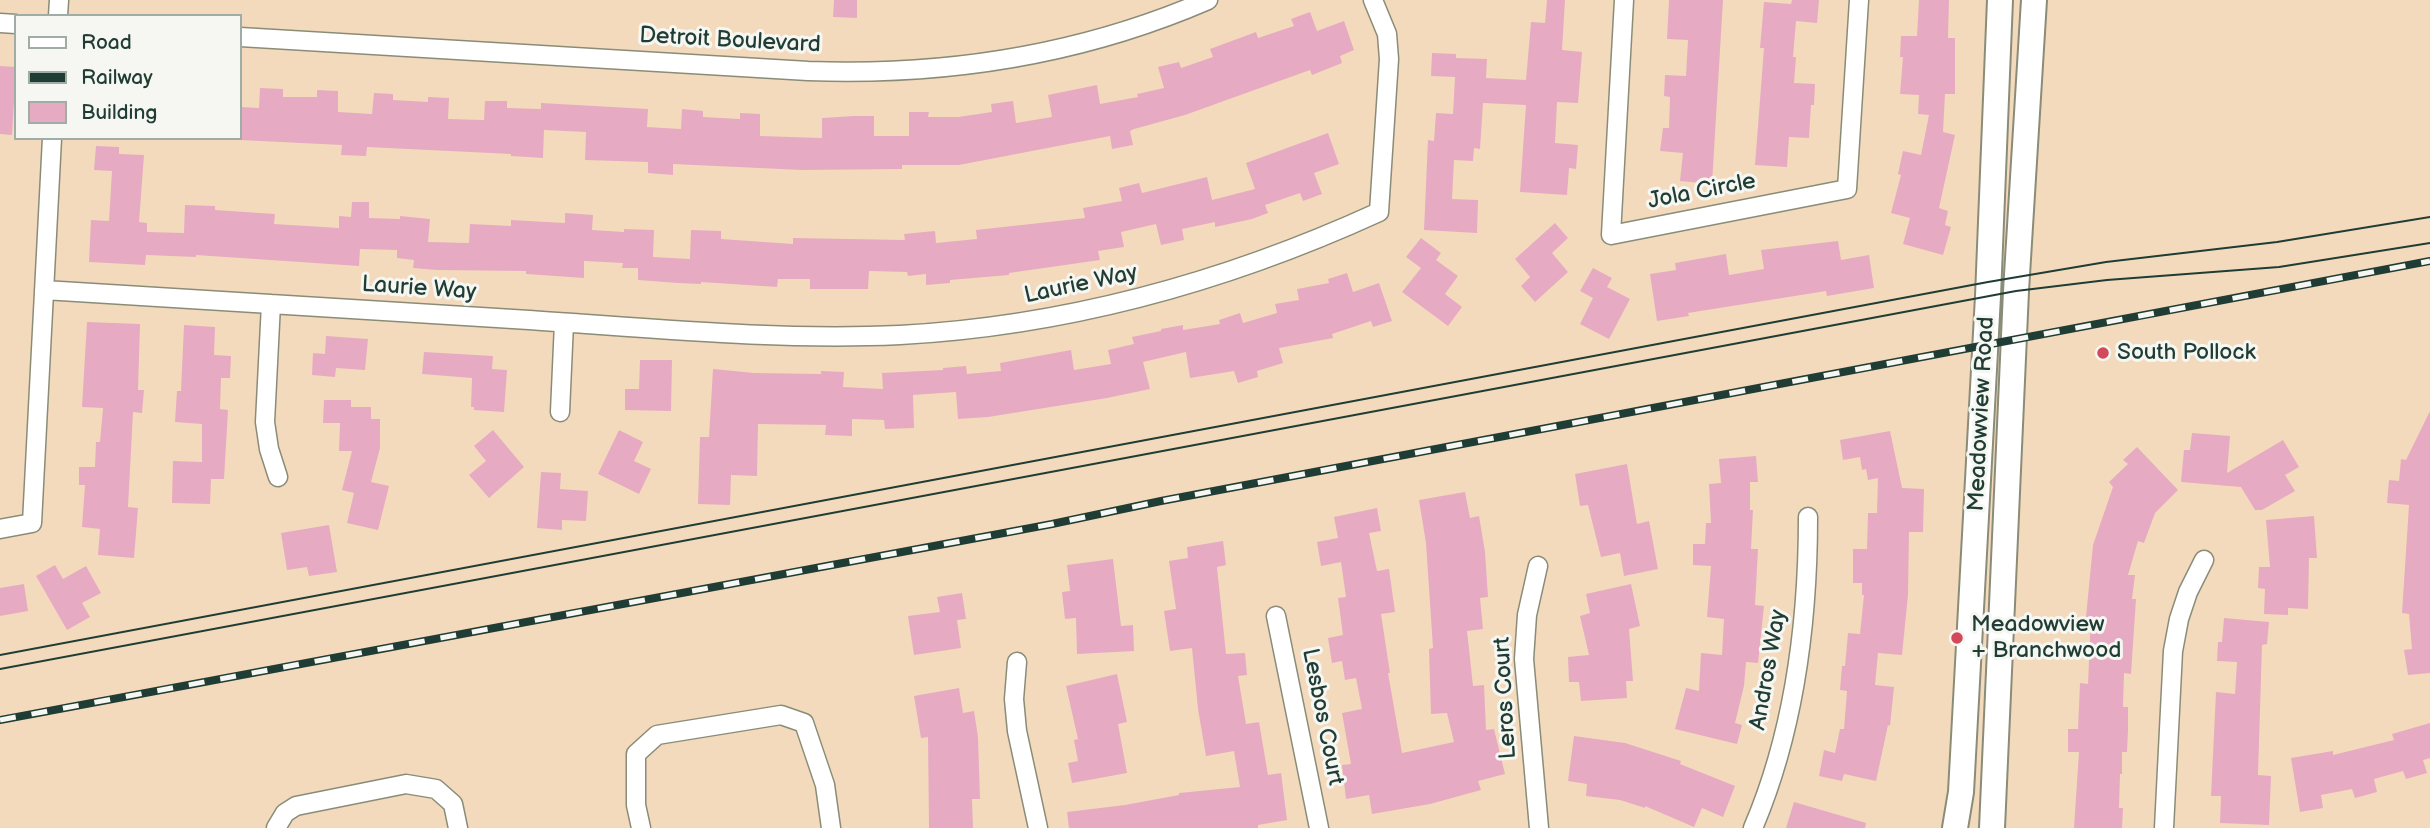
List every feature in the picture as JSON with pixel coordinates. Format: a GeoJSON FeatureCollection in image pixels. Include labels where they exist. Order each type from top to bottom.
{"type":"FeatureCollection","features":[{"type":"Feature","properties":{"kind":"main road","name":"Meadowview Road"},"geometry":{"type":"LineString","coordinates":[[1955,828],[1961,792],[1986,345],[2000,0]]}},
{"type":"Feature","properties":{"kind":"main road","name":"Meadowview Road"},"geometry":{"type":"LineString","coordinates":[[1992,828],[1999,721],[2016,291],[2034,0]]}},
{"type":"Feature","properties":{"kind":"street","name":"Detroit Boulevard"},"geometry":{"type":"LineString","coordinates":[[242,37],[808,71],[881,72],[943,68],[1020,58],[1124,32],[1208,0]]}},
{"type":"Feature","properties":{"kind":"street","name":"Laurie Way"},"geometry":{"type":"LineString","coordinates":[[44,290],[776,335],[901,335],[967,329],[1071,313],[1161,293],[1245,267],[1327,236],[1379,212],[1389,58],[1387,34],[1373,0]]}},
{"type":"Feature","properties":{"kind":"street","name":"Jola Circle"},"geometry":{"type":"LineString","coordinates":[[1624,0],[1611,235],[1847,189],[1859,0]]}},
{"type":"Feature","properties":{"kind":"street"},"geometry":{"type":"LineString","coordinates":[[0,530],[32,523],[52,140]]}},
{"type":"Feature","properties":{"kind":"street"},"geometry":{"type":"LineString","coordinates":[[271,304],[265,422],[268,449],[278,477]]}},
{"type":"Feature","properties":{"kind":"street"},"geometry":{"type":"LineString","coordinates":[[560,412],[564,323]]}},
{"type":"Feature","properties":{"kind":"street","name":"Andros Way"},"geometry":{"type":"LineString","coordinates":[[1754,828],[1793,699],[1803,635],[1808,569],[1808,517]]}},
{"type":"Feature","properties":{"kind":"street"},"geometry":{"type":"LineString","coordinates":[[2164,828],[2173,651],[2185,601],[2204,560]]}},
{"type":"Feature","properties":{"kind":"street","name":"Leros Court"},"geometry":{"type":"LineString","coordinates":[[1538,566],[1527,615],[1524,659],[1539,828]]}},
{"type":"Feature","properties":{"kind":"street","name":"Lesbos Court"},"geometry":{"type":"LineString","coordinates":[[1276,616],[1319,828]]}},
{"type":"Feature","properties":{"kind":"street"},"geometry":{"type":"LineString","coordinates":[[1017,662],[1014,699],[1017,731],[1038,828]]}},
{"type":"Feature","properties":{"kind":"street"},"geometry":{"type":"LineString","coordinates":[[641,828],[636,805],[636,754],[657,735],[781,715],[804,723],[825,785],[831,828]]}},
{"type":"Feature","properties":{"kind":"street"},"geometry":{"type":"LineString","coordinates":[[276,828],[285,813],[296,806],[406,784],[436,789],[453,804],[458,828]]}},
{"type":"Feature","properties":{"kind":"building"},"geometry":{"type":"Polygon","coordinates":[[[834,0],[857,0],[857,18],[833,17],[834,0]]]}},
{"type":"Feature","properties":{"kind":"building"},"geometry":{"type":"Polygon","coordinates":[[[1547,0],[1565,0],[1562,50],[1582,52],[1578,103],[1557,102],[1555,143],[1578,145],[1576,169],[1569,168],[1567,195],[1520,192],[1526,105],[1483,103],[1480,149],[1474,148],[1473,161],[1454,160],[1452,199],[1478,200],[1477,233],[1424,230],[1428,140],[1434,141],[1436,113],[1453,114],[1455,77],[1431,76],[1432,53],[1456,54],[1456,58],[1487,59],[1486,78],[1526,80],[1531,22],[1545,23],[1547,0]]]}},
{"type":"Feature","properties":{"kind":"building"},"geometry":{"type":"Polygon","coordinates":[[[1669,0],[1723,0],[1712,184],[1680,181],[1683,153],[1660,151],[1663,128],[1669,128],[1670,97],[1664,96],[1665,75],[1686,76],[1688,40],[1667,39],[1669,0]]]}},
{"type":"Feature","properties":{"kind":"building"},"geometry":{"type":"Polygon","coordinates":[[[1792,0],[1819,0],[1817,23],[1796,21],[1793,57],[1796,57],[1794,83],[1815,84],[1809,138],[1789,137],[1787,167],[1755,165],[1764,48],[1760,48],[1764,2],[1791,4],[1792,0]]]}},
{"type":"Feature","properties":{"kind":"building"},"geometry":{"type":"Polygon","coordinates":[[[1919,0],[1949,0],[1948,38],[1955,38],[1955,94],[1945,94],[1943,132],[1955,135],[1939,208],[1948,211],[1945,225],[1951,227],[1943,255],[1903,244],[1910,218],[1891,213],[1901,175],[1898,174],[1903,151],[1921,155],[1929,115],[1918,114],[1919,95],[1900,94],[1903,57],[1900,57],[1901,36],[1917,36],[1919,0]]]}},
{"type":"Feature","properties":{"kind":"building"},"geometry":{"type":"Polygon","coordinates":[[[1310,12],[1317,31],[1344,21],[1354,50],[1340,56],[1342,63],[1312,75],[1310,70],[1185,115],[1134,129],[1130,131],[1133,145],[1112,149],[1110,136],[959,165],[902,165],[902,169],[802,170],[673,164],[673,175],[648,173],[648,162],[585,160],[586,132],[544,130],[543,158],[367,147],[366,156],[341,155],[342,145],[240,140],[242,107],[259,108],[260,88],[283,89],[283,97],[317,97],[317,90],[338,91],[338,112],[372,114],[374,93],[393,94],[393,100],[428,102],[428,97],[449,98],[448,119],[484,120],[485,101],[507,101],[507,108],[541,109],[541,103],[648,109],[647,127],[681,129],[682,109],[703,111],[703,117],[740,119],[740,113],[760,114],[760,136],[822,138],[822,118],[874,116],[874,136],[909,136],[909,112],[929,112],[928,117],[958,117],[992,112],[991,104],[1013,101],[1016,123],[1052,117],[1048,95],[1097,85],[1100,104],[1138,97],[1137,94],[1164,88],[1158,67],[1179,62],[1181,68],[1213,57],[1210,49],[1256,32],[1258,38],[1294,26],[1291,19],[1310,12]]]}},
{"type":"Feature","properties":{"kind":"building"},"geometry":{"type":"Polygon","coordinates":[[[0,66],[14,67],[12,135],[0,134],[0,66]]]}},
{"type":"Feature","properties":{"kind":"building"},"geometry":{"type":"Polygon","coordinates":[[[1328,133],[1339,164],[1314,173],[1322,194],[1303,201],[1300,193],[1265,205],[1268,213],[1252,219],[1215,227],[1215,222],[1182,229],[1184,240],[1161,245],[1156,224],[1121,232],[1124,247],[1098,251],[1100,260],[1009,275],[950,280],[950,283],[926,285],[926,274],[908,276],[907,272],[869,271],[868,289],[810,289],[810,279],[778,279],[777,287],[678,283],[638,280],[638,268],[622,268],[623,263],[584,261],[584,278],[526,274],[526,271],[437,270],[413,268],[414,260],[397,258],[397,250],[360,249],[359,266],[196,255],[146,255],[145,265],[89,262],[91,220],[109,221],[112,171],[94,170],[96,146],[119,147],[119,154],[144,155],[139,222],[147,223],[147,232],[184,233],[185,205],[275,214],[274,224],[339,228],[339,216],[351,217],[352,202],[369,202],[369,218],[400,219],[400,216],[430,219],[428,242],[469,243],[470,224],[511,226],[511,220],[565,223],[565,213],[593,215],[592,230],[654,230],[653,257],[690,259],[691,230],[721,231],[721,239],[793,244],[793,238],[905,240],[904,234],[935,231],[936,243],[977,239],[976,230],[1085,218],[1083,208],[1122,201],[1119,188],[1139,183],[1142,193],[1207,177],[1212,200],[1255,189],[1246,163],[1328,133]]]}},
{"type":"Feature","properties":{"kind":"building"},"geometry":{"type":"Polygon","coordinates":[[[1555,223],[1568,238],[1552,253],[1568,272],[1535,302],[1521,286],[1530,277],[1515,259],[1555,223]]]}},
{"type":"Feature","properties":{"kind":"building"},"geometry":{"type":"Polygon","coordinates":[[[1421,238],[1441,253],[1436,260],[1458,276],[1445,294],[1462,307],[1448,326],[1402,292],[1421,268],[1406,257],[1421,238]]]}},
{"type":"Feature","properties":{"kind":"building"},"geometry":{"type":"Polygon","coordinates":[[[1838,241],[1841,260],[1869,255],[1874,288],[1827,296],[1826,291],[1688,313],[1689,316],[1657,321],[1650,274],[1676,270],[1675,263],[1726,254],[1729,275],[1764,269],[1761,250],[1838,241]]]}},
{"type":"Feature","properties":{"kind":"building"},"geometry":{"type":"Polygon","coordinates":[[[1593,268],[1612,278],[1607,287],[1630,299],[1609,339],[1580,324],[1593,298],[1580,291],[1593,268]]]}},
{"type":"Feature","properties":{"kind":"building"},"geometry":{"type":"Polygon","coordinates":[[[1347,273],[1353,292],[1379,283],[1392,321],[1373,327],[1371,321],[1332,334],[1333,338],[1279,348],[1283,363],[1257,371],[1258,377],[1238,383],[1234,371],[1190,378],[1186,352],[1143,362],[1150,389],[1107,398],[988,417],[958,419],[956,392],[913,395],[914,428],[885,429],[884,420],[852,419],[852,436],[825,435],[826,425],[758,424],[757,476],[731,475],[730,505],[698,504],[700,437],[709,437],[713,369],[754,373],[844,372],[843,387],[883,389],[882,373],[966,366],[967,374],[1001,371],[1000,363],[1071,350],[1074,370],[1111,364],[1108,350],[1134,344],[1132,337],[1183,325],[1183,330],[1220,324],[1219,320],[1240,313],[1243,323],[1277,313],[1275,304],[1299,300],[1297,289],[1329,283],[1328,279],[1347,273]]]}},
{"type":"Feature","properties":{"kind":"building"},"geometry":{"type":"Polygon","coordinates":[[[87,322],[140,324],[138,390],[144,390],[142,413],[133,412],[128,507],[138,508],[134,558],[98,555],[100,529],[82,527],[85,485],[79,485],[79,467],[95,467],[96,442],[100,442],[103,408],[82,407],[87,322]]]}},
{"type":"Feature","properties":{"kind":"building"},"geometry":{"type":"Polygon","coordinates":[[[184,325],[215,327],[214,355],[231,356],[230,378],[221,378],[220,409],[228,410],[224,479],[211,479],[210,504],[172,503],[173,461],[202,462],[202,424],[175,422],[177,391],[181,391],[184,325]]]}},
{"type":"Feature","properties":{"kind":"building"},"geometry":{"type":"Polygon","coordinates":[[[326,336],[368,339],[365,370],[336,368],[335,377],[312,375],[313,353],[325,354],[326,336]]]}},
{"type":"Feature","properties":{"kind":"building"},"geometry":{"type":"Polygon","coordinates":[[[424,352],[493,356],[492,369],[507,370],[504,412],[474,410],[474,407],[471,407],[472,378],[422,374],[424,352]]]}},
{"type":"Feature","properties":{"kind":"building"},"geometry":{"type":"Polygon","coordinates":[[[640,360],[672,360],[671,411],[625,410],[625,389],[639,389],[640,360]]]}},
{"type":"Feature","properties":{"kind":"building"},"geometry":{"type":"Polygon","coordinates":[[[324,400],[351,400],[351,407],[371,407],[371,419],[380,419],[380,448],[371,482],[389,486],[378,530],[347,523],[354,493],[342,490],[352,451],[339,451],[340,423],[323,423],[324,400]]]}},
{"type":"Feature","properties":{"kind":"building"},"geometry":{"type":"Polygon","coordinates":[[[2430,411],[2430,673],[2408,675],[2404,650],[2412,649],[2409,614],[2402,613],[2409,505],[2387,503],[2389,480],[2399,481],[2401,459],[2406,460],[2430,411]]]}},
{"type":"Feature","properties":{"kind":"building"},"geometry":{"type":"Polygon","coordinates":[[[493,430],[524,467],[489,498],[469,475],[486,461],[474,446],[493,430]]]}},
{"type":"Feature","properties":{"kind":"building"},"geometry":{"type":"Polygon","coordinates":[[[619,430],[643,442],[634,461],[651,469],[639,494],[598,474],[619,430]]]}},
{"type":"Feature","properties":{"kind":"building"},"geometry":{"type":"Polygon","coordinates":[[[1890,431],[1902,488],[1924,489],[1923,532],[1909,532],[1908,595],[1902,655],[1878,653],[1875,685],[1894,687],[1890,726],[1888,725],[1876,781],[1844,774],[1842,781],[1819,776],[1824,750],[1835,753],[1840,729],[1844,729],[1847,691],[1840,690],[1842,666],[1845,666],[1848,633],[1860,634],[1864,595],[1862,583],[1853,583],[1853,549],[1867,549],[1868,513],[1877,513],[1878,478],[1868,480],[1866,469],[1862,470],[1860,457],[1843,460],[1840,440],[1890,431]]]}},
{"type":"Feature","properties":{"kind":"building"},"geometry":{"type":"Polygon","coordinates":[[[2192,433],[2230,436],[2227,473],[2283,440],[2299,467],[2285,475],[2295,491],[2262,510],[2255,510],[2241,487],[2181,482],[2184,450],[2190,450],[2192,433]]]}},
{"type":"Feature","properties":{"kind":"building"},"geometry":{"type":"Polygon","coordinates":[[[2137,447],[2178,490],[2155,513],[2144,543],[2138,541],[2128,575],[2135,575],[2132,599],[2136,599],[2131,674],[2124,673],[2123,707],[2128,707],[2128,730],[2127,752],[2122,752],[2120,774],[2119,808],[2123,808],[2122,828],[2074,828],[2079,752],[2068,752],[2068,729],[2078,729],[2080,683],[2088,684],[2091,617],[2086,617],[2093,545],[2113,487],[2109,482],[2128,464],[2123,460],[2137,447]]]}},
{"type":"Feature","properties":{"kind":"building"},"geometry":{"type":"Polygon","coordinates":[[[1756,456],[1758,482],[1750,482],[1750,510],[1753,510],[1751,549],[1758,549],[1755,605],[1764,606],[1758,663],[1746,662],[1744,686],[1735,723],[1742,725],[1737,744],[1675,729],[1686,688],[1699,691],[1701,653],[1722,655],[1724,619],[1707,617],[1711,566],[1693,565],[1693,544],[1705,544],[1706,523],[1711,523],[1709,484],[1721,483],[1719,459],[1756,456]]]}},
{"type":"Feature","properties":{"kind":"building"},"geometry":{"type":"Polygon","coordinates":[[[1627,464],[1637,524],[1649,521],[1658,569],[1624,576],[1620,553],[1601,557],[1588,505],[1580,506],[1575,474],[1627,464]]]}},
{"type":"Feature","properties":{"kind":"building"},"geometry":{"type":"Polygon","coordinates":[[[541,472],[561,473],[560,489],[588,491],[586,521],[562,520],[562,530],[537,528],[541,472]]]}},
{"type":"Feature","properties":{"kind":"building"},"geometry":{"type":"Polygon","coordinates":[[[1465,492],[1470,518],[1479,516],[1488,597],[1480,598],[1483,629],[1467,631],[1473,686],[1484,685],[1486,730],[1494,729],[1505,774],[1478,781],[1481,790],[1430,804],[1372,814],[1369,795],[1346,799],[1342,765],[1351,764],[1342,713],[1362,709],[1356,678],[1345,680],[1342,661],[1332,663],[1328,638],[1343,635],[1338,598],[1346,597],[1341,562],[1321,566],[1317,542],[1338,538],[1334,517],[1377,508],[1381,531],[1369,533],[1377,571],[1389,569],[1395,612],[1381,614],[1402,753],[1454,742],[1447,713],[1431,714],[1429,649],[1433,648],[1426,543],[1419,500],[1465,492]]]}},
{"type":"Feature","properties":{"kind":"building"},"geometry":{"type":"Polygon","coordinates":[[[2314,516],[2317,558],[2309,558],[2308,609],[2288,608],[2288,615],[2264,614],[2265,589],[2258,588],[2259,567],[2270,567],[2266,520],[2314,516]]]}},
{"type":"Feature","properties":{"kind":"building"},"geometry":{"type":"Polygon","coordinates":[[[329,525],[337,572],[309,576],[307,567],[287,570],[281,533],[329,525]]]}},
{"type":"Feature","properties":{"kind":"building"},"geometry":{"type":"Polygon","coordinates":[[[1223,541],[1226,565],[1217,567],[1226,654],[1245,653],[1247,675],[1238,676],[1246,724],[1259,722],[1268,775],[1281,773],[1287,820],[1258,825],[1258,828],[1069,828],[1067,812],[1125,805],[1179,793],[1240,787],[1234,751],[1206,756],[1192,648],[1170,651],[1164,611],[1176,609],[1169,561],[1188,558],[1187,547],[1223,541]]]}},
{"type":"Feature","properties":{"kind":"building"},"geometry":{"type":"Polygon","coordinates":[[[1113,559],[1121,626],[1133,625],[1134,651],[1077,654],[1076,618],[1065,619],[1062,592],[1070,591],[1067,565],[1113,559]]]}},
{"type":"Feature","properties":{"kind":"building"},"geometry":{"type":"Polygon","coordinates":[[[55,565],[63,579],[86,566],[101,593],[82,603],[90,617],[67,630],[36,576],[55,565]]]}},
{"type":"Feature","properties":{"kind":"building"},"geometry":{"type":"Polygon","coordinates":[[[24,584],[28,611],[0,616],[0,588],[24,584]]]}},
{"type":"Feature","properties":{"kind":"building"},"geometry":{"type":"Polygon","coordinates":[[[1631,584],[1640,626],[1629,629],[1633,681],[1626,681],[1627,698],[1581,701],[1579,682],[1569,682],[1568,657],[1589,655],[1580,616],[1590,613],[1586,594],[1631,584]]]}},
{"type":"Feature","properties":{"kind":"building"},"geometry":{"type":"Polygon","coordinates":[[[962,593],[966,619],[957,620],[961,648],[914,655],[908,616],[940,612],[937,597],[962,593]]]}},
{"type":"Feature","properties":{"kind":"building"},"geometry":{"type":"Polygon","coordinates":[[[2224,618],[2269,622],[2267,644],[2262,645],[2258,775],[2271,776],[2269,825],[2220,823],[2221,796],[2211,796],[2216,692],[2235,694],[2237,662],[2217,661],[2224,618]]]}},
{"type":"Feature","properties":{"kind":"building"},"geometry":{"type":"Polygon","coordinates":[[[1117,674],[1127,722],[1118,724],[1127,773],[1072,783],[1068,763],[1078,761],[1074,740],[1078,739],[1066,686],[1117,674]]]}},
{"type":"Feature","properties":{"kind":"building"},"geometry":{"type":"Polygon","coordinates":[[[959,688],[963,713],[974,711],[978,737],[980,799],[972,799],[973,828],[929,828],[928,737],[921,738],[914,696],[959,688]]]}},
{"type":"Feature","properties":{"kind":"building"},"geometry":{"type":"Polygon","coordinates":[[[2430,723],[2430,758],[2423,760],[2427,773],[2406,779],[2403,771],[2374,779],[2377,792],[2355,798],[2352,789],[2321,795],[2323,808],[2300,812],[2291,758],[2333,751],[2333,755],[2394,740],[2392,734],[2430,723]]]}},
{"type":"Feature","properties":{"kind":"building"},"geometry":{"type":"Polygon","coordinates":[[[1574,736],[1625,743],[1681,761],[1680,764],[1735,786],[1723,817],[1702,808],[1694,827],[1645,806],[1586,796],[1587,784],[1568,781],[1574,736]]]}},
{"type":"Feature","properties":{"kind":"building"},"geometry":{"type":"Polygon","coordinates":[[[1794,802],[1866,823],[1865,828],[1786,828],[1794,802]]]}},
{"type":"Feature","properties":{"kind":"tram line"},"geometry":{"type":"LineString","coordinates":[[0,655],[1988,282],[2106,262],[2277,242],[2430,217]]}},
{"type":"Feature","properties":{"kind":"tram line"},"geometry":{"type":"LineString","coordinates":[[0,669],[2016,291],[2107,280],[2279,267],[2430,243]]}},
{"type":"Feature","properties":{"kind":"railway"},"geometry":{"type":"LineString","coordinates":[[0,720],[1052,524],[1161,501],[2430,261]]}},
{"type":"Feature","properties":{"kind":"place","name":"South Pollock"},"geometry":{"type":"Point","coordinates":[2103,353]}},
{"type":"Feature","properties":{"kind":"place","name":"Meadowview + Branchwood"},"geometry":{"type":"Point","coordinates":[1957,638]}}]}
